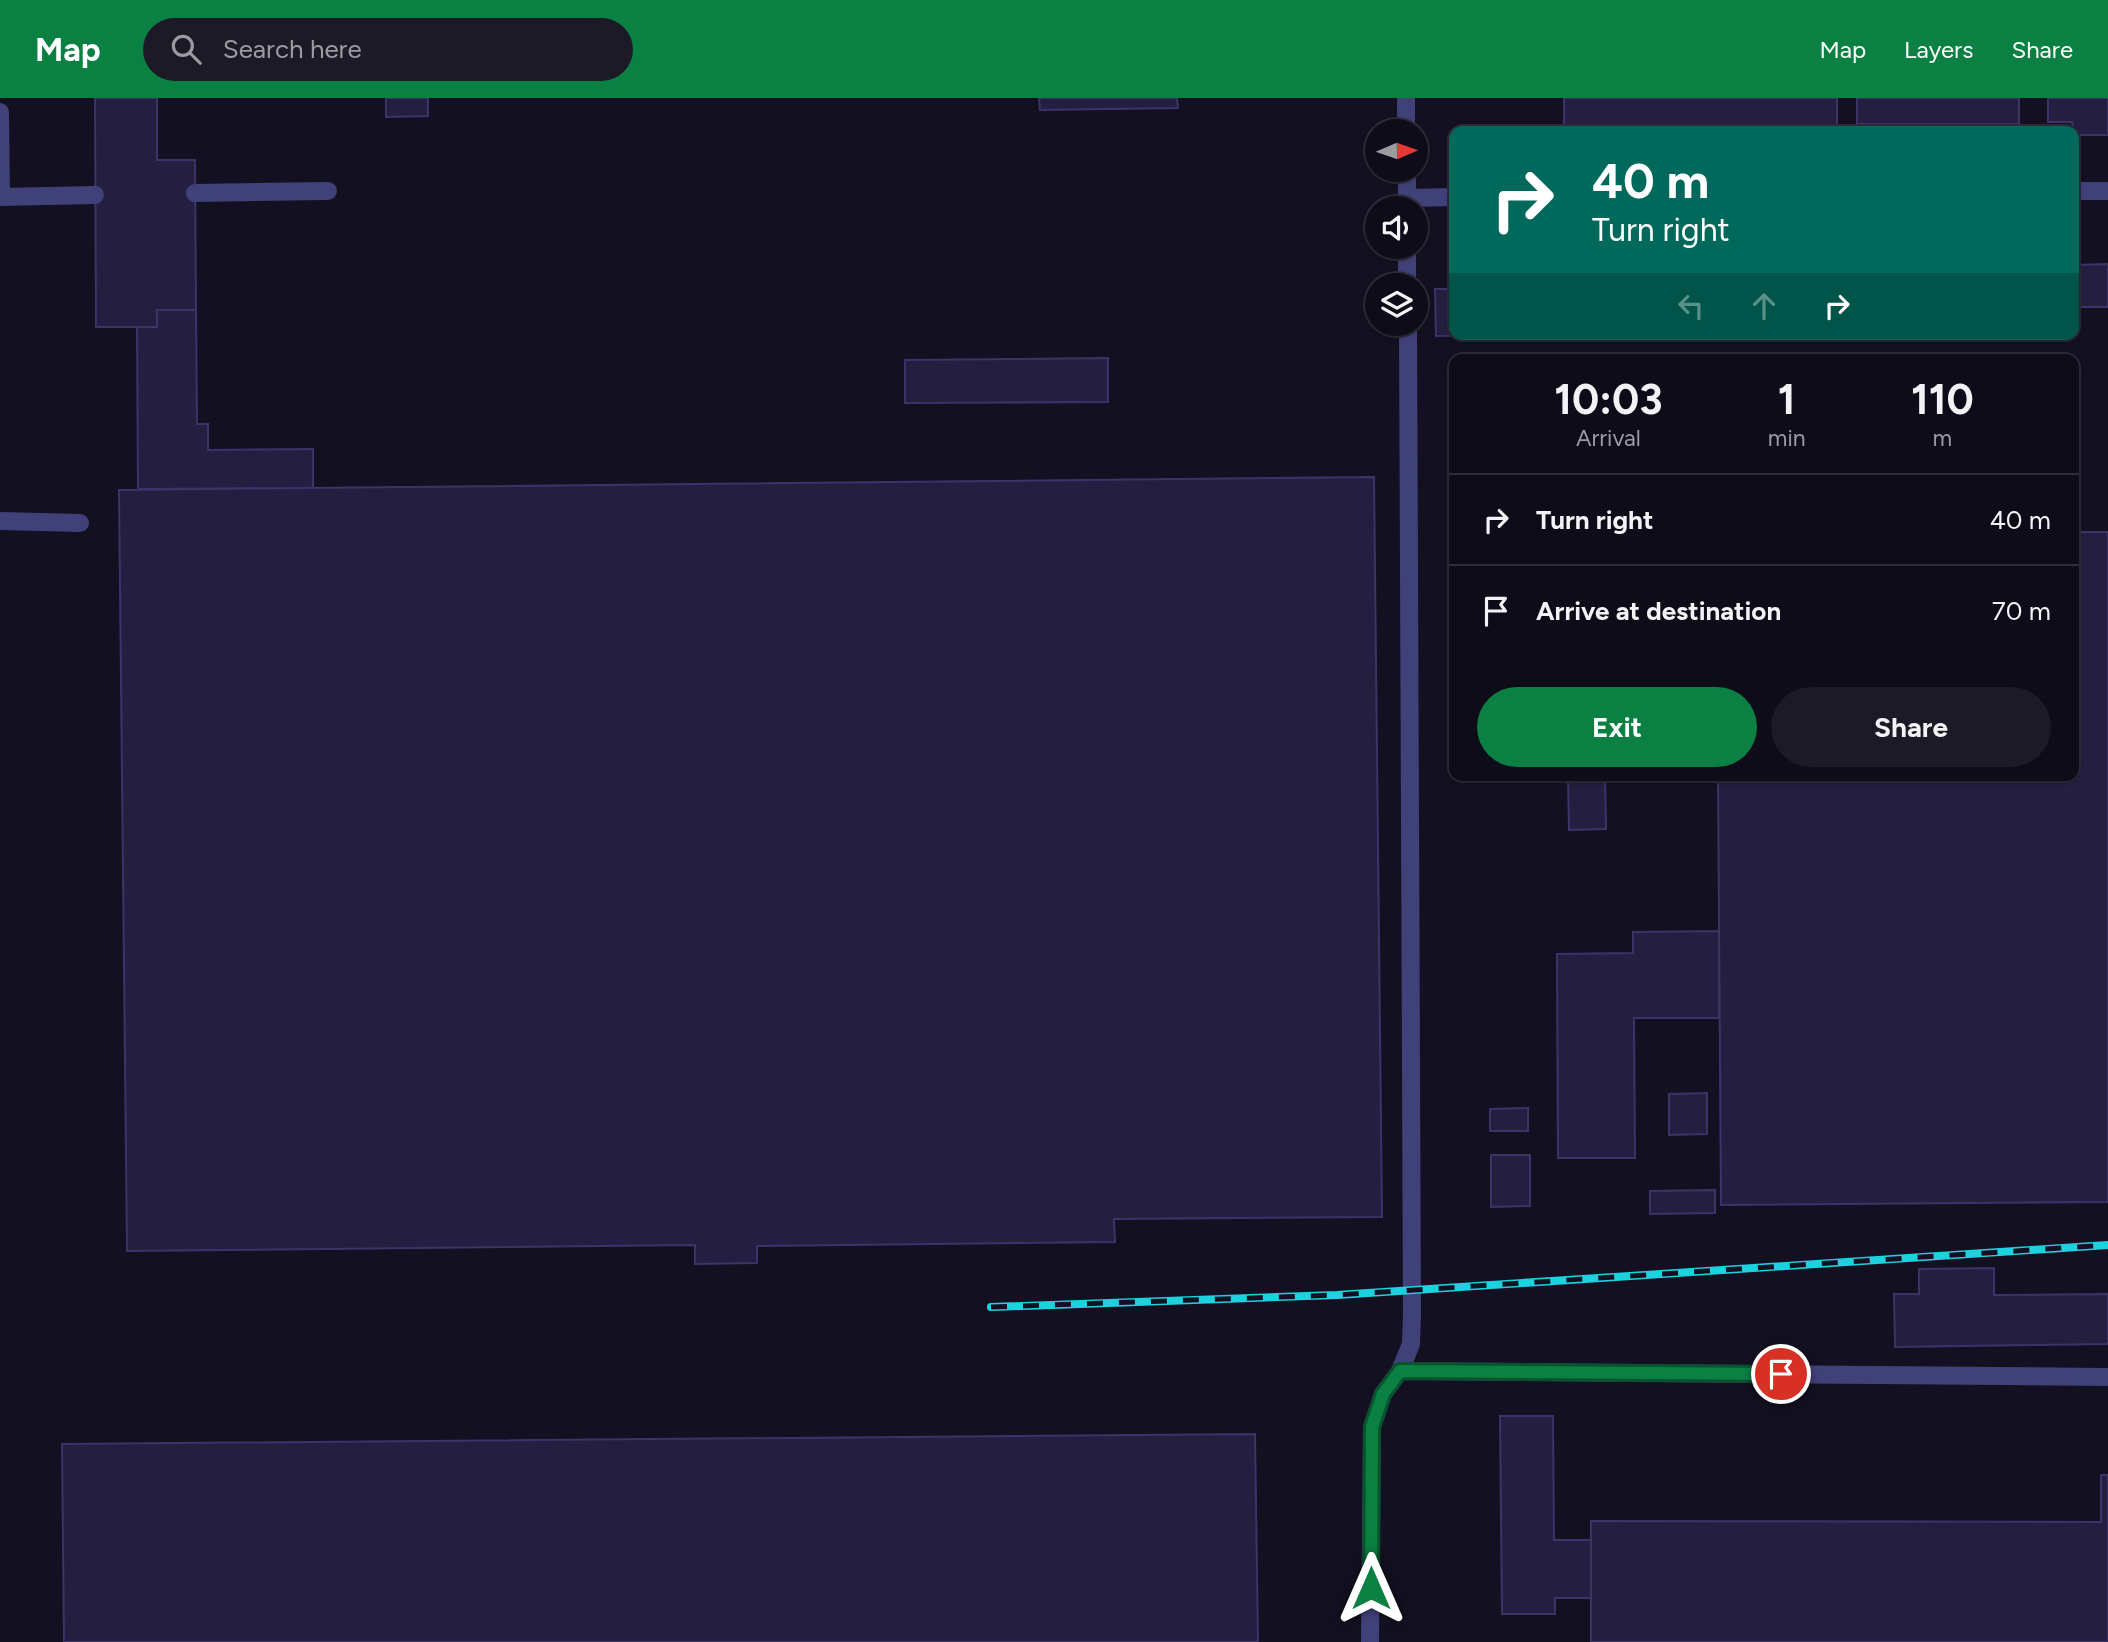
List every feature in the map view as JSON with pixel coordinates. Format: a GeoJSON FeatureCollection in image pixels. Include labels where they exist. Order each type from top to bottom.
{"type":"FeatureCollection","features":[{"type":"Feature","properties":{"kind":"lane"},"geometry":{"type":"LineString","coordinates":[[1406,98],[1406,119]]}},
{"type":"Feature","properties":{"kind":"lane"},"geometry":{"type":"LineString","coordinates":[[0,112],[1,197],[96,195]]}},
{"type":"Feature","properties":{"kind":"lane"},"geometry":{"type":"LineString","coordinates":[[195,193],[328,191]]}},
{"type":"Feature","properties":{"kind":"lane"},"geometry":{"type":"LineString","coordinates":[[2079,191],[2108,191]]}},
{"type":"Feature","properties":{"kind":"lane"},"geometry":{"type":"LineString","coordinates":[[1428,200],[1449,198]]}},
{"type":"Feature","properties":{"kind":"lane"},"geometry":{"type":"LineString","coordinates":[[1370,1642],[1372,1427],[1383,1394],[1400,1371],[1411,1344],[1408,336]]}},
{"type":"Feature","properties":{"kind":"lane"},"geometry":{"type":"LineString","coordinates":[[0,522],[80,523]]}},
{"type":"Feature","properties":{"kind":"lane"},"geometry":{"type":"LineString","coordinates":[[1400,1371],[2108,1377]]}},
{"type":"Feature","properties":{"kind":"building"},"geometry":{"type":"Polygon","coordinates":[[[95,98],[157,98],[157,160],[195,160],[196,310],[157,310],[157,327],[96,327],[95,98]]]}},
{"type":"Feature","properties":{"kind":"building"},"geometry":{"type":"Polygon","coordinates":[[[386,98],[428,98],[428,116],[386,117],[386,98]]]}},
{"type":"Feature","properties":{"kind":"building"},"geometry":{"type":"Polygon","coordinates":[[[1039,98],[1177,98],[1178,108],[1040,110],[1039,98]]]}},
{"type":"Feature","properties":{"kind":"building"},"geometry":{"type":"Polygon","coordinates":[[[1564,98],[1837,98],[1837,126],[1564,126],[1564,98]]]}},
{"type":"Feature","properties":{"kind":"building"},"geometry":{"type":"Polygon","coordinates":[[[1857,98],[2019,98],[2019,124],[1857,124],[1857,98]]]}},
{"type":"Feature","properties":{"kind":"building"},"geometry":{"type":"Polygon","coordinates":[[[2048,98],[2108,98],[2108,135],[2079,135],[2079,126],[2073,126],[2072,122],[2048,122],[2048,98]]]}},
{"type":"Feature","properties":{"kind":"building"},"geometry":{"type":"Polygon","coordinates":[[[2108,264],[2108,307],[2079,307],[2079,265],[2108,264]]]}},
{"type":"Feature","properties":{"kind":"building"},"geometry":{"type":"Polygon","coordinates":[[[1435,289],[1449,289],[1449,336],[1436,336],[1435,289]]]}},
{"type":"Feature","properties":{"kind":"building"},"geometry":{"type":"Polygon","coordinates":[[[157,310],[196,310],[197,424],[208,424],[208,450],[313,449],[313,488],[138,489],[137,327],[157,327],[157,310]]]}},
{"type":"Feature","properties":{"kind":"building"},"geometry":{"type":"Polygon","coordinates":[[[1108,358],[1108,402],[905,403],[905,360],[1108,358]]]}},
{"type":"Feature","properties":{"kind":"building"},"geometry":{"type":"Polygon","coordinates":[[[1374,477],[1382,1217],[1114,1219],[1115,1242],[757,1246],[757,1263],[695,1264],[695,1245],[127,1251],[119,490],[1374,477]]]}},
{"type":"Feature","properties":{"kind":"building"},"geometry":{"type":"Polygon","coordinates":[[[2079,532],[2108,532],[2108,1202],[1721,1205],[1718,781],[2079,781],[2079,532]]]}},
{"type":"Feature","properties":{"kind":"building"},"geometry":{"type":"Polygon","coordinates":[[[1568,781],[1605,781],[1606,829],[1569,830],[1568,781]]]}},
{"type":"Feature","properties":{"kind":"building"},"geometry":{"type":"Polygon","coordinates":[[[1719,931],[1719,1018],[1634,1018],[1635,1158],[1558,1158],[1557,954],[1633,953],[1633,932],[1719,931]]]}},
{"type":"Feature","properties":{"kind":"building"},"geometry":{"type":"Polygon","coordinates":[[[1707,1093],[1707,1134],[1669,1135],[1669,1094],[1707,1093]]]}},
{"type":"Feature","properties":{"kind":"building"},"geometry":{"type":"Polygon","coordinates":[[[1528,1108],[1528,1131],[1490,1131],[1490,1109],[1528,1108]]]}},
{"type":"Feature","properties":{"kind":"building"},"geometry":{"type":"Polygon","coordinates":[[[1491,1155],[1530,1155],[1530,1206],[1491,1207],[1491,1155]]]}},
{"type":"Feature","properties":{"kind":"building"},"geometry":{"type":"Polygon","coordinates":[[[1715,1190],[1715,1213],[1650,1214],[1650,1191],[1715,1190]]]}},
{"type":"Feature","properties":{"kind":"building"},"geometry":{"type":"Polygon","coordinates":[[[1994,1268],[1994,1295],[2108,1294],[2108,1344],[1895,1347],[1894,1294],[1919,1294],[1919,1269],[1994,1268]]]}},
{"type":"Feature","properties":{"kind":"building"},"geometry":{"type":"Polygon","coordinates":[[[1500,1416],[1553,1416],[1554,1540],[1591,1540],[1591,1598],[1555,1598],[1555,1614],[1502,1614],[1500,1416]]]}},
{"type":"Feature","properties":{"kind":"building"},"geometry":{"type":"Polygon","coordinates":[[[1255,1434],[1258,1642],[64,1642],[62,1444],[1255,1434]]]}},
{"type":"Feature","properties":{"kind":"building"},"geometry":{"type":"Polygon","coordinates":[[[2101,1475],[2108,1475],[2108,1642],[1591,1642],[1591,1521],[2101,1522],[2101,1475]]]}},
{"type":"Feature","properties":{"kind":"railway"},"geometry":{"type":"LineString","coordinates":[[991,1307],[1337,1295],[2108,1245]]}},
{"type":"Feature","properties":{"kind":"route"},"geometry":{"type":"LineString","coordinates":[[1371,1588],[1372,1427],[1383,1394],[1400,1371],[1781,1374]]}}]}
